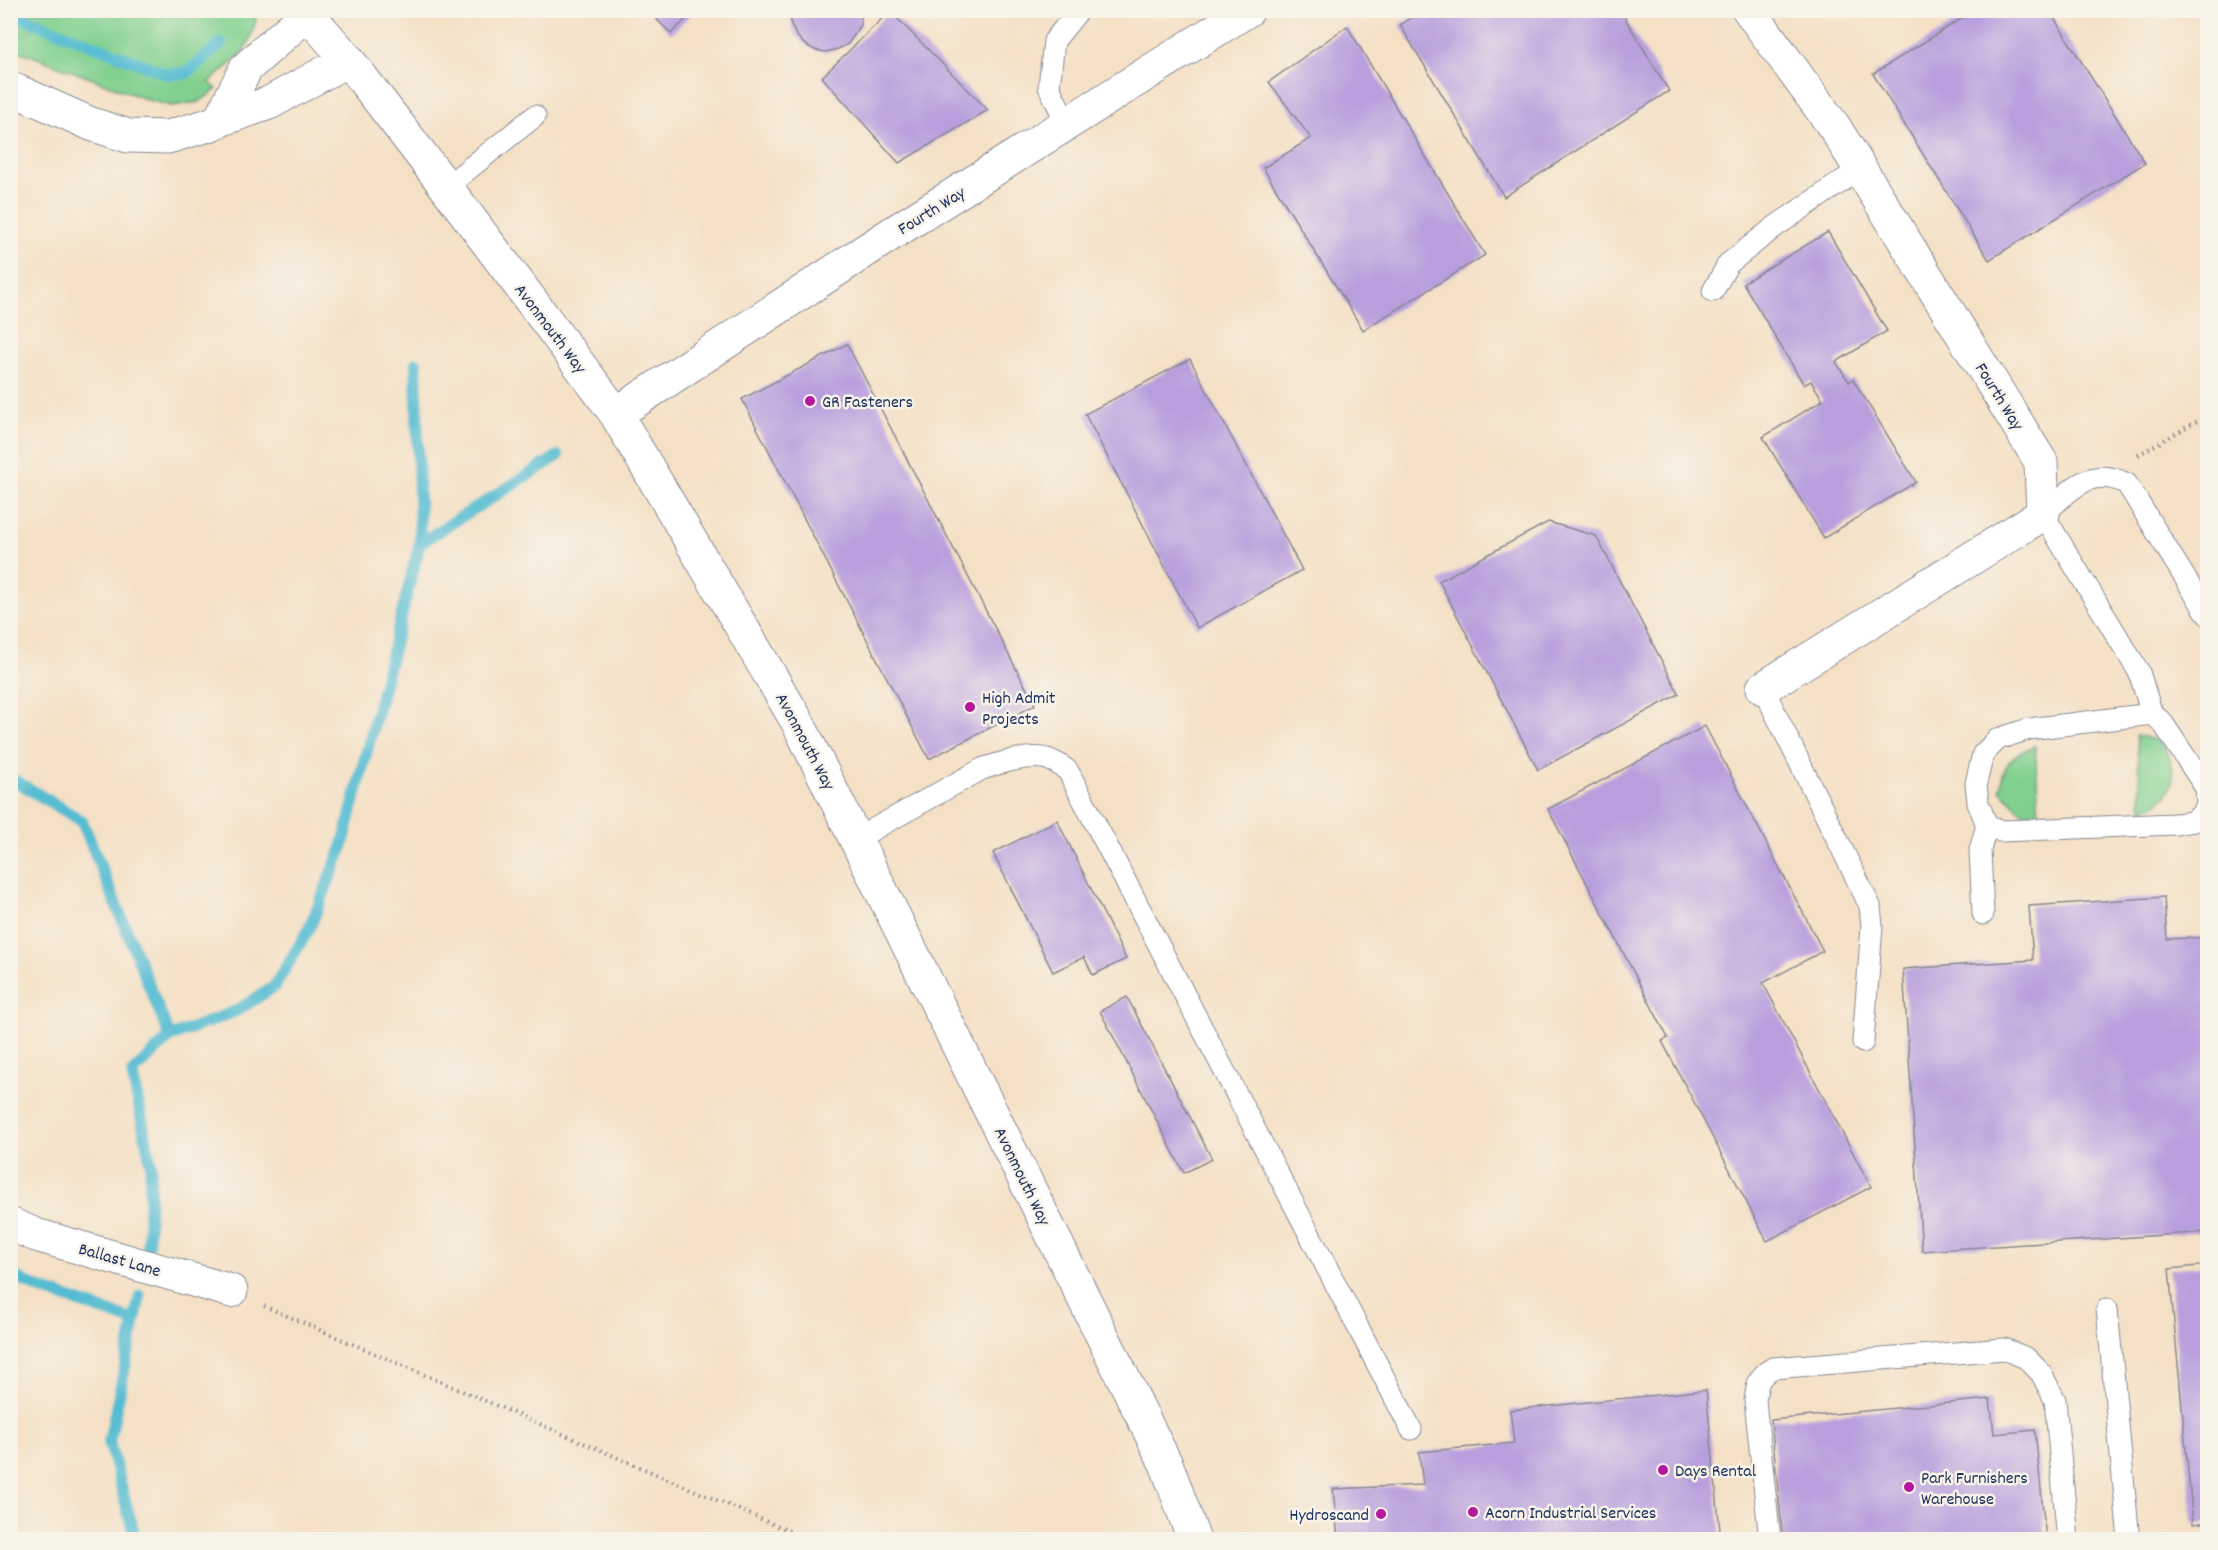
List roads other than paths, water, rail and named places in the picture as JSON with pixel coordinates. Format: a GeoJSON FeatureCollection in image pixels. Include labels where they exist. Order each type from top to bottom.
{"type":"FeatureCollection","features":[{"type":"Feature","properties":{"kind":"street","name":"Fourth Way"},"geometry":{"type":"LineString","coordinates":[[616,414],[888,236],[1248,10]]}},
{"type":"Feature","properties":{"kind":"street","name":"Fourth Way"},"geometry":{"type":"LineString","coordinates":[[1749,10],[1835,128],[2041,462],[2043,514]]}},
{"type":"Feature","properties":{"kind":"street","name":"Avonmouth Way"},"geometry":{"type":"LineString","coordinates":[[306,12],[348,60],[446,187],[616,414],[797,721],[1167,1466],[1194,1539]]}},
{"type":"Feature","properties":{"kind":"street"},"geometry":{"type":"LineString","coordinates":[[220,120],[246,68],[306,12]]}},
{"type":"Feature","properties":{"kind":"street"},"geometry":{"type":"LineString","coordinates":[[10,88],[91,124],[128,136],[168,136],[209,125],[269,103],[348,60]]}},
{"type":"Feature","properties":{"kind":"street"},"geometry":{"type":"LineString","coordinates":[[1763,688],[2043,514]]}},
{"type":"Feature","properties":{"kind":"street","name":"Ballast Lane"},"geometry":{"type":"LineString","coordinates":[[10,1224],[36,1236],[231,1291]]}},
{"type":"Feature","properties":{"kind":"lane"},"geometry":{"type":"LineString","coordinates":[[1067,124],[1049,87],[1054,41],[1079,10]]}},
{"type":"Feature","properties":{"kind":"lane"},"geometry":{"type":"LineString","coordinates":[[446,187],[535,116]]}},
{"type":"Feature","properties":{"kind":"lane"},"geometry":{"type":"LineString","coordinates":[[1713,291],[1728,264],[1776,226],[1860,169]]}},
{"type":"Feature","properties":{"kind":"lane"},"geometry":{"type":"LineString","coordinates":[[1987,825],[2001,831],[2176,824],[2195,821],[2207,808],[2206,788],[2162,722],[2152,714],[2139,672],[2043,514],[2090,478],[2102,476],[2115,478],[2127,484],[2208,615]]}},
{"type":"Feature","properties":{"kind":"lane"},"geometry":{"type":"LineString","coordinates":[[1763,688],[1870,906],[1872,926],[1863,1042]]}},
{"type":"Feature","properties":{"kind":"lane"},"geometry":{"type":"LineString","coordinates":[[1983,914],[1980,850],[1987,825],[1978,803],[1976,783],[1983,754],[1998,739],[2029,729],[2152,714]]}},
{"type":"Feature","properties":{"kind":"lane"},"geometry":{"type":"LineString","coordinates":[[856,839],[993,765],[1030,759],[1050,759],[1068,771],[1411,1429]]}},
{"type":"Feature","properties":{"kind":"lane"},"geometry":{"type":"LineString","coordinates":[[2107,1309],[2129,1539]]}},
{"type":"Feature","properties":{"kind":"lane"},"geometry":{"type":"LineString","coordinates":[[1770,1539],[1755,1401],[1756,1387],[1759,1378],[1764,1373],[1773,1368],[2004,1349],[2026,1358],[2041,1372],[2055,1400],[2068,1539]]}},
{"type":"Feature","properties":{"kind":"waterway"},"geometry":{"type":"LineString","coordinates":[[10,13],[167,74],[187,73],[221,43]]}},
{"type":"Feature","properties":{"kind":"waterway"},"geometry":{"type":"LineString","coordinates":[[416,363],[420,543]]}},
{"type":"Feature","properties":{"kind":"waterway"},"geometry":{"type":"LineString","coordinates":[[148,1245],[151,1163],[132,1073],[170,1037],[236,1011],[274,987],[309,929],[342,848],[420,543],[558,456]]}},
{"type":"Feature","properties":{"kind":"waterway"},"geometry":{"type":"LineString","coordinates":[[10,780],[16,781],[82,821],[170,1037]]}},
{"type":"Feature","properties":{"kind":"waterway"},"geometry":{"type":"LineString","coordinates":[[10,1274],[38,1288],[134,1321]]}},
{"type":"Feature","properties":{"kind":"waterway"},"geometry":{"type":"LineString","coordinates":[[136,1540],[109,1442],[140,1296]]}},
{"type":"Feature","properties":{"kind":"place","name":"GR Fasteners"},"geometry":{"type":"Point","coordinates":[810,401]}},
{"type":"Feature","properties":{"kind":"place","name":"High Admit Projects"},"geometry":{"type":"Point","coordinates":[970,707]}},
{"type":"Feature","properties":{"kind":"place","name":"Days Rental"},"geometry":{"type":"Point","coordinates":[1663,1470]}},
{"type":"Feature","properties":{"kind":"place","name":"Park Furnishers Warehouse"},"geometry":{"type":"Point","coordinates":[1909,1487]}},
{"type":"Feature","properties":{"kind":"place","name":"Acorn Industrial Services"},"geometry":{"type":"Point","coordinates":[1473,1512]}},
{"type":"Feature","properties":{"kind":"place","name":"Hydroscand"},"geometry":{"type":"Point","coordinates":[1381,1514]}}]}
